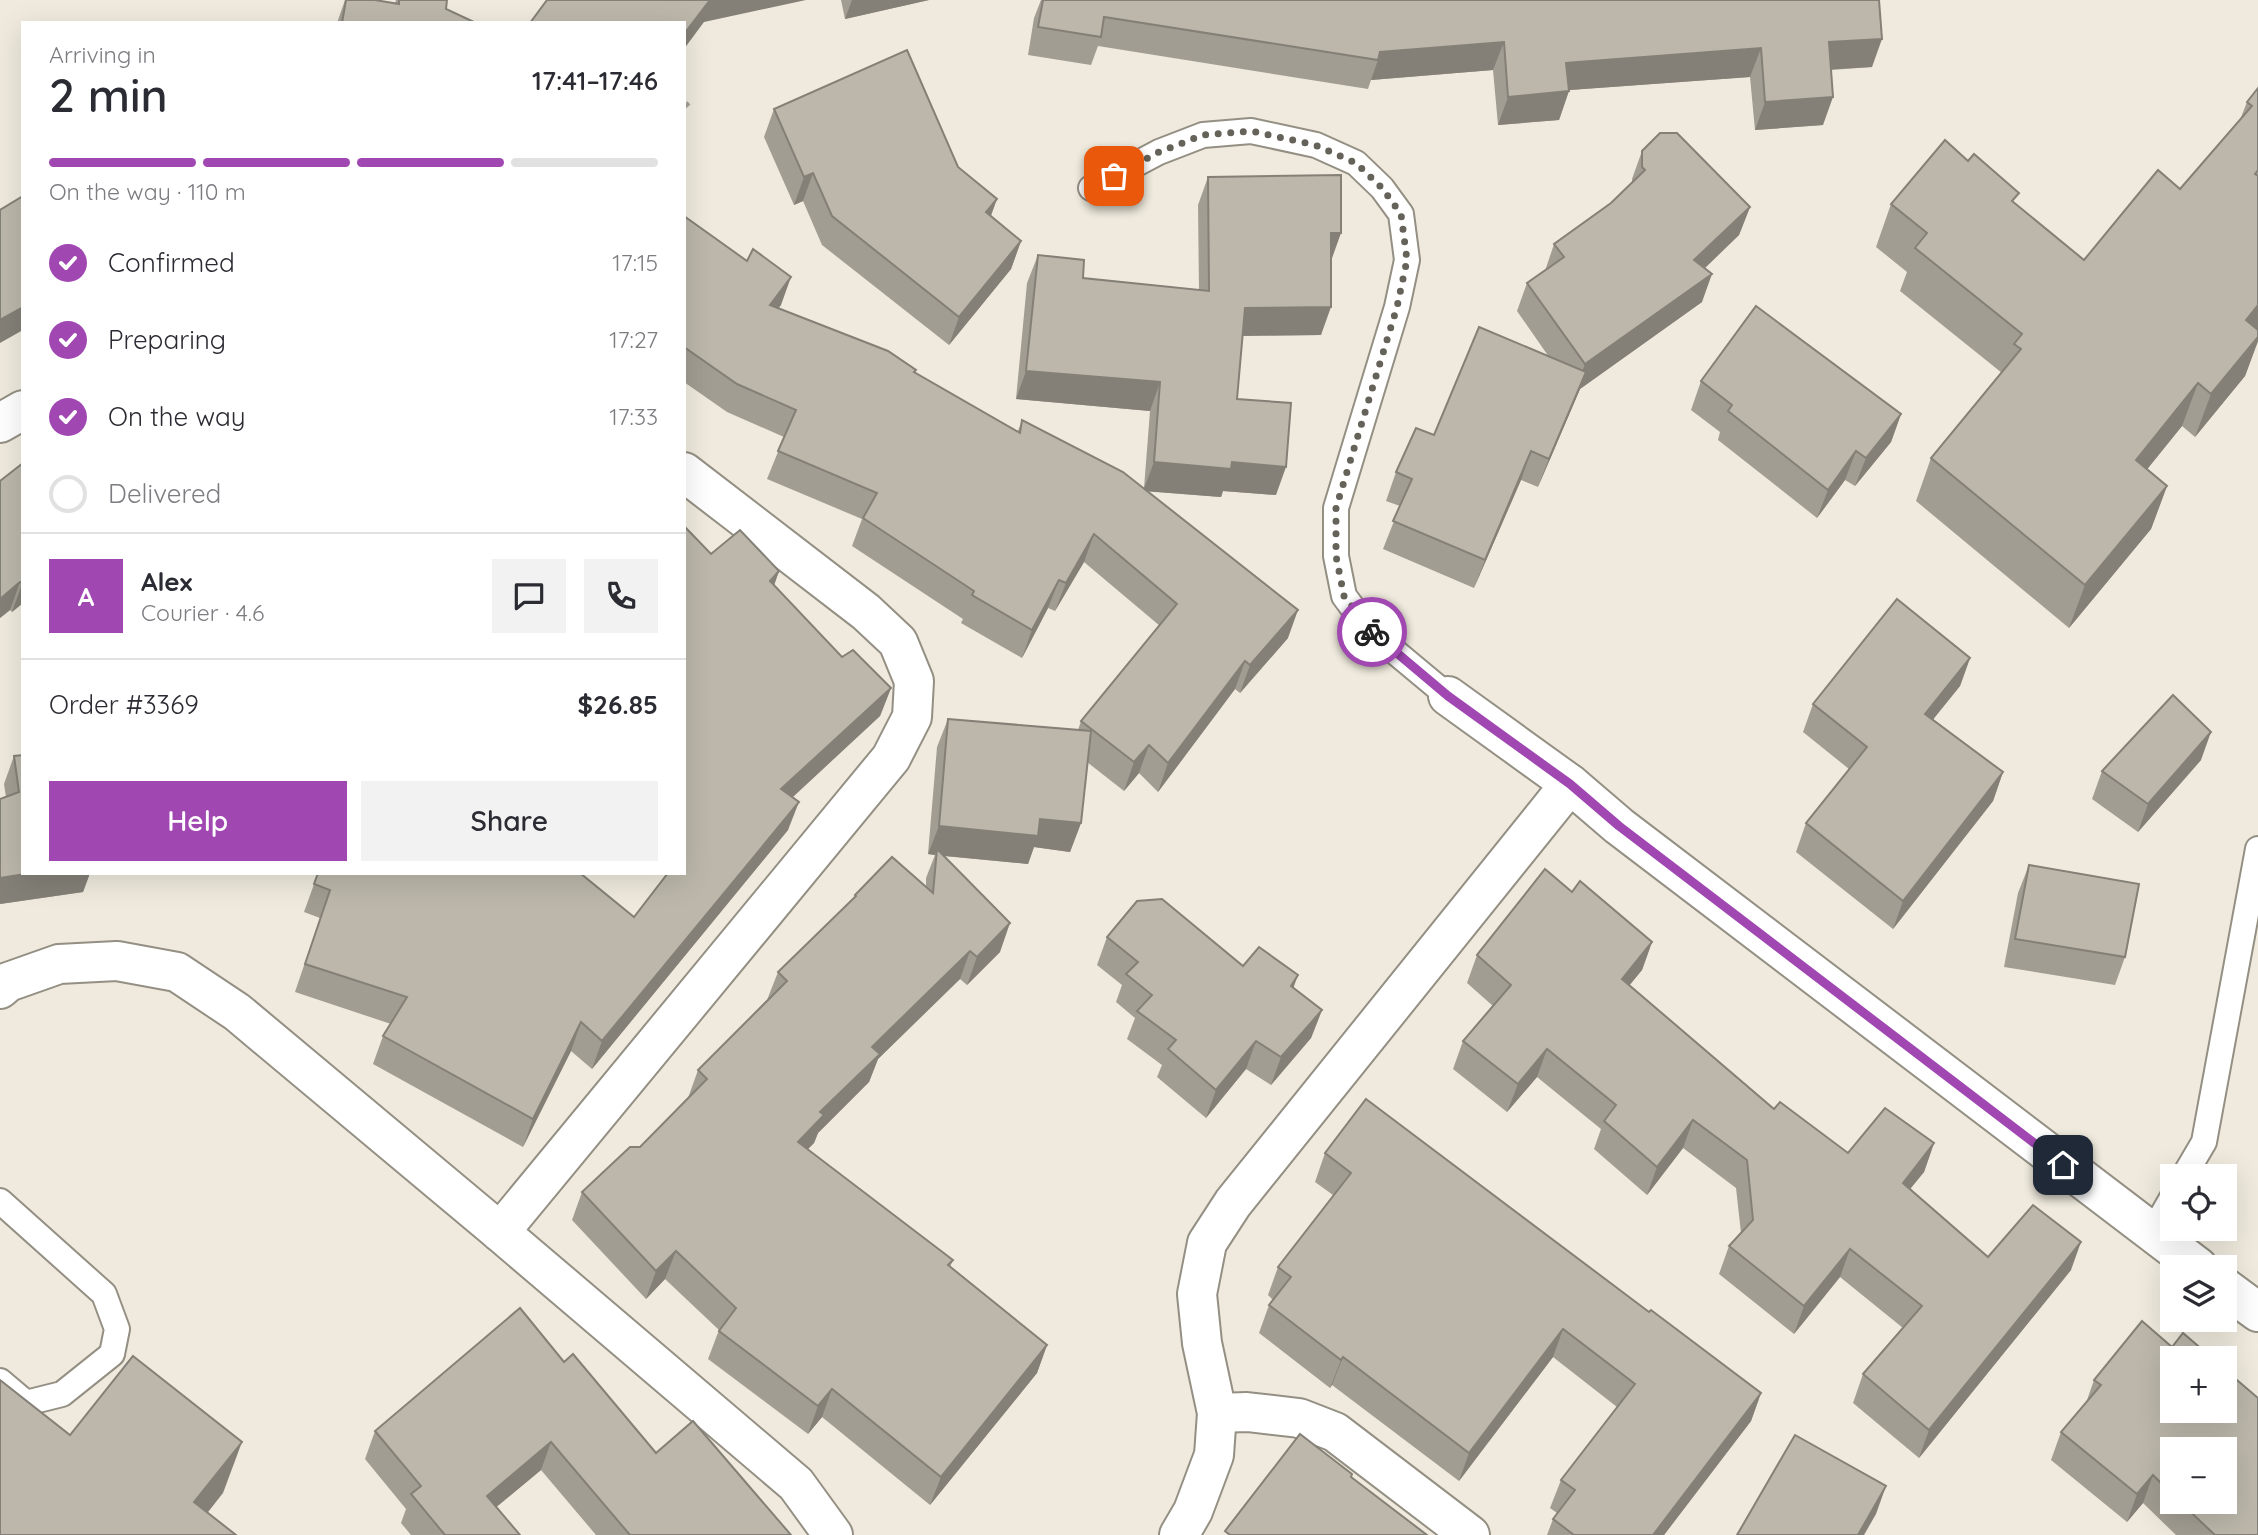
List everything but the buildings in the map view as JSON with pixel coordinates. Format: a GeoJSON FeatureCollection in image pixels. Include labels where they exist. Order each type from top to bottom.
{"type":"FeatureCollection","features":[{"type":"Feature","properties":{"kind":"street"},"geometry":{"type":"LineString","coordinates":[[0,423],[21,411]]}},
{"type":"Feature","properties":{"kind":"street"},"geometry":{"type":"LineString","coordinates":[[500,1232],[891,758],[912,717],[914,681],[898,642],[866,612],[686,474]]}},
{"type":"Feature","properties":{"kind":"street"},"geometry":{"type":"LineString","coordinates":[[1448,696],[1570,784],[1619,826],[2182,1255]]}},
{"type":"Feature","properties":{"kind":"street"},"geometry":{"type":"LineString","coordinates":[[1179,1535],[1193,1511],[1214,1455],[1217,1413],[1202,1343],[1197,1294],[1207,1242],[1233,1202],[1570,784]]}},
{"type":"Feature","properties":{"kind":"street"},"geometry":{"type":"LineString","coordinates":[[0,989],[8,982],[59,964],[117,961],[177,972],[237,1013],[796,1484],[833,1535]]}},
{"type":"Feature","properties":{"kind":"street"},"geometry":{"type":"LineString","coordinates":[[2237,1297],[2258,1312]]}},
{"type":"Feature","properties":{"kind":"street"},"geometry":{"type":"LineString","coordinates":[[1217,1413],[1247,1412],[1299,1418],[1335,1432],[1470,1535]]}},
{"type":"Feature","properties":{"kind":"lane"},"geometry":{"type":"LineString","coordinates":[[1091,188],[1159,152],[1203,135],[1251,131],[1315,145],[1356,163],[1382,188],[1401,214],[1407,260],[1397,307],[1336,508],[1336,556],[1344,596],[1370,631],[1448,696]]}},
{"type":"Feature","properties":{"kind":"lane"},"geometry":{"type":"LineString","coordinates":[[2191,1164],[2204,1142],[2258,849]]}},
{"type":"Feature","properties":{"kind":"lane"},"geometry":{"type":"LineString","coordinates":[[0,1202],[104,1294],[117,1329],[112,1354],[62,1394],[26,1404],[0,1381]]}},
{"type":"Feature","properties":{"kind":"lane"},"geometry":{"type":"LineString","coordinates":[[2152,1233],[2160,1219]]}},
{"type":"Feature","properties":{"kind":"way so far"},"geometry":{"type":"LineString","coordinates":[[1114,176],[1159,152],[1203,135],[1251,131],[1315,145],[1356,163],[1382,188],[1401,214],[1407,260],[1397,307],[1336,508],[1336,556],[1344,596],[1372,632]]}},
{"type":"Feature","properties":{"kind":"route"},"geometry":{"type":"LineString","coordinates":[[1372,632],[1448,696],[1570,784],[1619,826],[2063,1165]]}}]}
